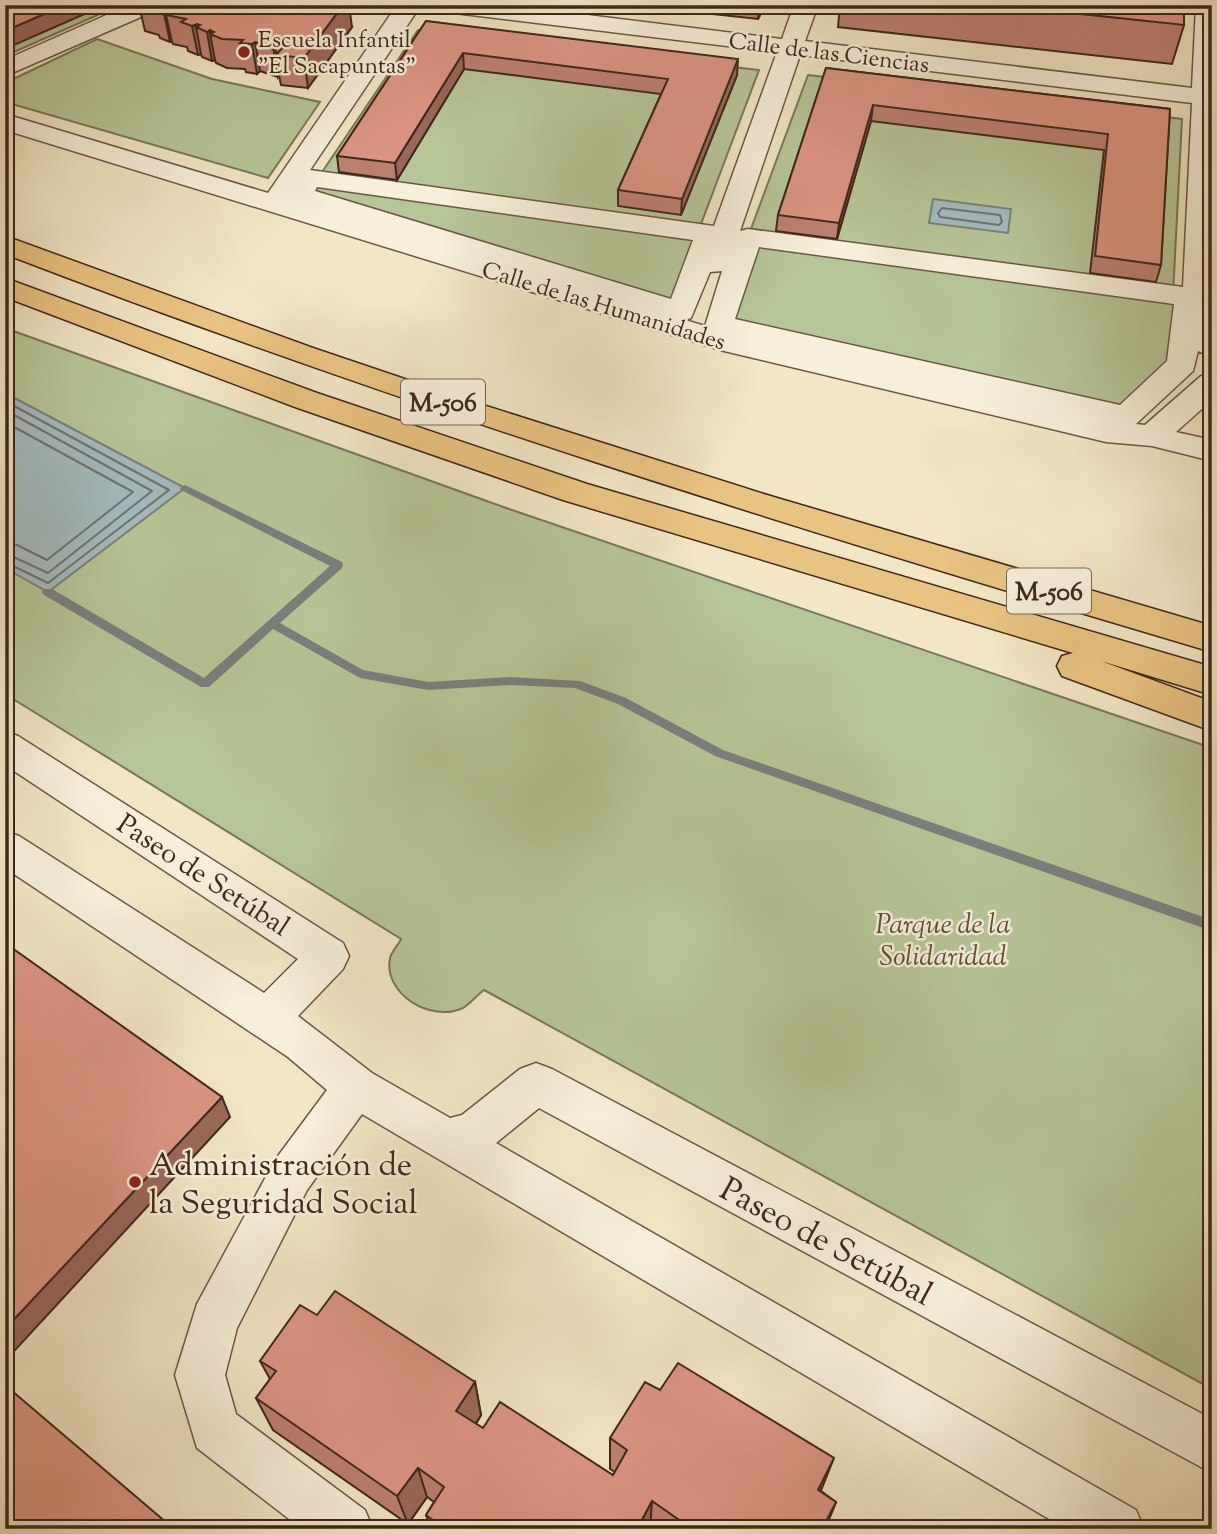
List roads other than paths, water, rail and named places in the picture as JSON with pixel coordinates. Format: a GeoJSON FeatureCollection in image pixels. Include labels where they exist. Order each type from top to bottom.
{"type":"FeatureCollection","features":[{"type":"Feature","properties":{"kind":"highway","name":"M-506"},"geometry":{"type":"LineString","coordinates":[[5,244],[333,366],[887,542],[1212,639]]}},
{"type":"Feature","properties":{"kind":"highway","name":"M-506"},"geometry":{"type":"LineString","coordinates":[[5,287],[306,400],[575,492],[1212,681]]}},
{"type":"Feature","properties":{"kind":"highway"},"geometry":{"type":"LineString","coordinates":[[575,492],[757,563],[1099,674],[1212,716]]}},
{"type":"Feature","properties":{"kind":"highway"},"geometry":{"type":"LineString","coordinates":[[887,542],[1212,615]]}},
{"type":"Feature","properties":{"kind":"street"},"geometry":{"type":"LineString","coordinates":[[5,69],[149,5]]}},
{"type":"Feature","properties":{"kind":"street"},"geometry":{"type":"LineString","coordinates":[[273,204],[409,5]]}},
{"type":"Feature","properties":{"kind":"street","name":"Calle de las Ciencias"},"geometry":{"type":"LineString","coordinates":[[446,5],[1208,97]]}},
{"type":"Feature","properties":{"kind":"street"},"geometry":{"type":"LineString","coordinates":[[690,331],[806,5]]}},
{"type":"Feature","properties":{"kind":"street"},"geometry":{"type":"LineString","coordinates":[[1208,5],[1208,97],[1196,329],[1212,348]]}},
{"type":"Feature","properties":{"kind":"street","name":"Calle de las Humanidades"},"geometry":{"type":"LineString","coordinates":[[5,122],[736,345],[1093,429],[1152,436],[1212,451]]}},
{"type":"Feature","properties":{"kind":"street"},"geometry":{"type":"LineString","coordinates":[[307,178],[698,232],[709,233],[681,312],[300,195],[307,178]]}},
{"type":"Feature","properties":{"kind":"street"},"geometry":{"type":"LineString","coordinates":[[748,237],[1189,297],[1182,364],[1126,417],[718,324],[748,237]]}},
{"type":"Feature","properties":{"kind":"street"},"geometry":{"type":"LineString","coordinates":[[1152,436],[1212,383]]}},
{"type":"Feature","properties":{"kind":"street","name":"Paseo de Setúbal"},"geometry":{"type":"LineString","coordinates":[[5,746],[328,956],[267,1019]]}},
{"type":"Feature","properties":{"kind":"street"},"geometry":{"type":"LineString","coordinates":[[5,847],[304,1043],[356,1087],[1117,1529]]}},
{"type":"Feature","properties":{"kind":"street","name":"Paseo de Setúbal"},"geometry":{"type":"LineString","coordinates":[[449,1139],[474,1133],[536,1083],[1212,1447]]}},
{"type":"Feature","properties":{"kind":"street"},"geometry":{"type":"LineString","coordinates":[[346,1529],[215,1430],[200,1375],[214,1321],[290,1175],[356,1087]]}},
{"type":"Feature","properties":{"kind":"water"},"geometry":{"type":"Polygon","coordinates":[[[933,199],[1011,209],[1008,233],[929,223],[933,199]]]}},
{"type":"Feature","properties":{"kind":"water"},"geometry":{"type":"Polygon","coordinates":[[[5,393],[185,488],[48,592],[5,568],[5,393]]]}},
{"type":"Feature","properties":{"kind":"waterway"},"geometry":{"type":"LineString","coordinates":[[48,592],[205,684],[338,565],[185,488]]}},
{"type":"Feature","properties":{"kind":"waterway"},"geometry":{"type":"LineString","coordinates":[[273,624],[360,674],[428,686],[510,681],[576,684],[622,701],[719,753],[1212,926]]}},
{"type":"Feature","properties":{"kind":"place","name":"Escuela Infantil \"El Sacapuntas\""},"geometry":{"type":"Point","coordinates":[244,52]}},
{"type":"Feature","properties":{"kind":"place","name":"Administración de la Seguridad Social"},"geometry":{"type":"Point","coordinates":[135,1182]}},
{"type":"Feature","properties":{"kind":"park label","name":"Parque de la Solidaridad"},"geometry":{"type":"Point","coordinates":[943,939]}}]}
